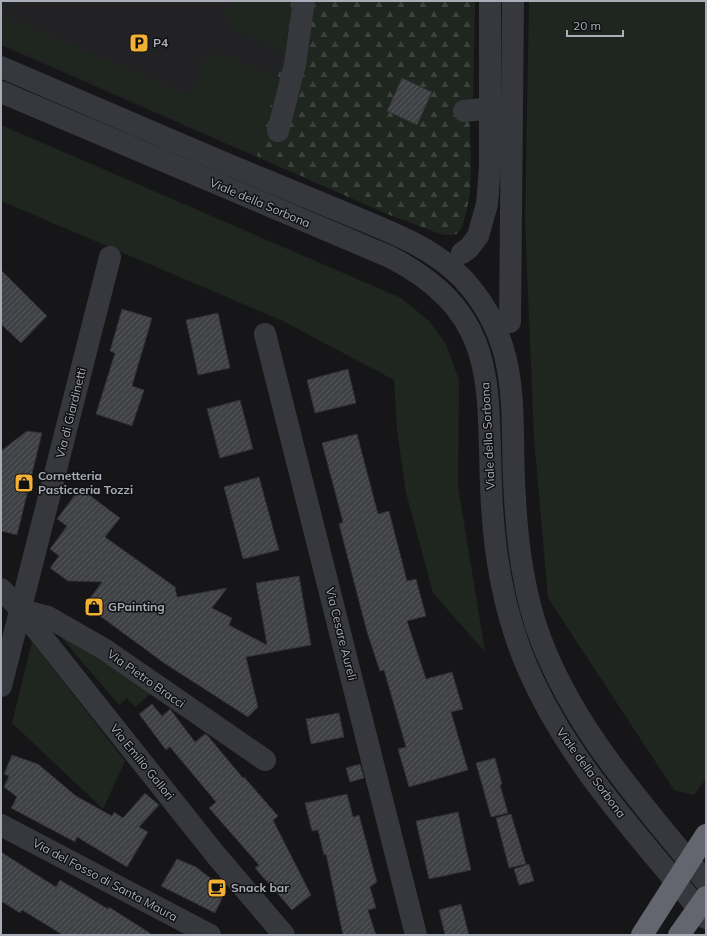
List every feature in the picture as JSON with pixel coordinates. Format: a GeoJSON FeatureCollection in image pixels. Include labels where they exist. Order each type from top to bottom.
{"type":"FeatureCollection","features":[{"type":"Feature","properties":{"kind":"highway"},"geometry":{"type":"LineString","coordinates":[[642,935],[706,835]]}},
{"type":"Feature","properties":{"kind":"highway"},"geometry":{"type":"LineString","coordinates":[[679,935],[706,897]]}},
{"type":"Feature","properties":{"kind":"street"},"geometry":{"type":"LineString","coordinates":[[278,131],[295,64],[304,1]]}},
{"type":"Feature","properties":{"kind":"street"},"geometry":{"type":"LineString","coordinates":[[462,253],[469,248],[478,236],[486,212],[489,179],[490,1]]}},
{"type":"Feature","properties":{"kind":"street"},"geometry":{"type":"LineString","coordinates":[[510,322],[513,1]]}},
{"type":"Feature","properties":{"kind":"street","name":"Viale della Sorbona"},"geometry":{"type":"LineString","coordinates":[[1,67],[405,239],[434,255],[465,282],[492,317],[500,336],[506,357],[512,409],[514,497],[519,544],[523,573],[537,629],[561,684],[586,727],[618,773],[706,882]]}},
{"type":"Feature","properties":{"kind":"street","name":"Viale della Sorbona"},"geometry":{"type":"LineString","coordinates":[[1,92],[390,257],[431,282],[456,307],[473,334],[484,368],[489,415],[492,504],[498,558],[509,610],[529,671],[555,723],[587,771],[706,918]]}},
{"type":"Feature","properties":{"kind":"street"},"geometry":{"type":"LineString","coordinates":[[464,111],[512,106]]}},
{"type":"Feature","properties":{"kind":"street","name":"Via di Giardinetti"},"geometry":{"type":"LineString","coordinates":[[1,686],[110,257]]}},
{"type":"Feature","properties":{"kind":"street","name":"Via Cesare Aureli"},"geometry":{"type":"LineString","coordinates":[[266,334],[416,935]]}},
{"type":"Feature","properties":{"kind":"street","name":"Via Emilio Gallori"},"geometry":{"type":"LineString","coordinates":[[1,589],[21,610],[215,854],[284,935]]}},
{"type":"Feature","properties":{"kind":"street","name":"Via Pietro Bracci"},"geometry":{"type":"LineString","coordinates":[[21,610],[48,617],[104,649],[265,760]]}},
{"type":"Feature","properties":{"kind":"street","name":"Via del Fosso di Santa Maura"},"geometry":{"type":"LineString","coordinates":[[1,825],[210,935]]}},
{"type":"Feature","properties":{"kind":"shaded area"},"geometry":{"type":"Polygon","coordinates":[[[1,1],[475,1],[462,119],[470,122],[470,194],[463,225],[457,234],[444,235],[387,214],[1,45],[1,1]]]}},
{"type":"Feature","properties":{"kind":"green space"},"geometry":{"type":"Polygon","coordinates":[[[231,1],[291,1],[285,52],[228,26],[229,20],[225,16],[231,1]]]}},
{"type":"Feature","properties":{"kind":"green space"},"geometry":{"type":"Polygon","coordinates":[[[291,1],[475,1],[473,101],[462,119],[470,122],[471,180],[467,209],[457,234],[444,235],[387,214],[257,156],[287,42],[291,1]]]}},
{"type":"Feature","properties":{"kind":"green space"},"geometry":{"type":"Polygon","coordinates":[[[529,1],[706,1],[706,779],[694,795],[674,790],[548,598],[534,438],[525,221],[529,1]]]}},
{"type":"Feature","properties":{"kind":"green space"},"geometry":{"type":"Polygon","coordinates":[[[1,15],[190,96],[207,56],[212,58],[219,53],[278,79],[257,156],[1,43],[1,15]]]}},
{"type":"Feature","properties":{"kind":"green space"},"geometry":{"type":"Polygon","coordinates":[[[1,125],[401,298],[429,321],[446,344],[459,380],[458,486],[485,652],[433,593],[406,493],[397,430],[394,380],[283,321],[1,201],[1,125]]]}},
{"type":"Feature","properties":{"kind":"green space"},"geometry":{"type":"Polygon","coordinates":[[[56,631],[153,692],[135,707],[127,698],[119,705],[56,631]]]}},
{"type":"Feature","properties":{"kind":"green space"},"geometry":{"type":"Polygon","coordinates":[[[32,642],[125,761],[103,809],[12,723],[32,642]]]}},
{"type":"Feature","properties":{"kind":"building"},"geometry":{"type":"Polygon","coordinates":[[[402,78],[432,92],[417,125],[387,111],[402,78]]]}},
{"type":"Feature","properties":{"kind":"building"},"geometry":{"type":"Polygon","coordinates":[[[1,270],[47,316],[21,343],[1,324],[1,270]]]}},
{"type":"Feature","properties":{"kind":"building"},"geometry":{"type":"Polygon","coordinates":[[[122,309],[152,318],[132,386],[144,390],[132,426],[96,414],[115,353],[110,351],[122,309]]]}},
{"type":"Feature","properties":{"kind":"building"},"geometry":{"type":"Polygon","coordinates":[[[218,313],[230,368],[198,375],[186,320],[218,313]]]}},
{"type":"Feature","properties":{"kind":"building"},"geometry":{"type":"Polygon","coordinates":[[[348,369],[356,403],[315,413],[307,380],[348,369]]]}},
{"type":"Feature","properties":{"kind":"building"},"geometry":{"type":"Polygon","coordinates":[[[240,400],[253,449],[220,458],[207,409],[240,400]]]}},
{"type":"Feature","properties":{"kind":"building"},"geometry":{"type":"Polygon","coordinates":[[[27,431],[42,433],[17,535],[1,531],[1,451],[27,431]]]}},
{"type":"Feature","properties":{"kind":"building"},"geometry":{"type":"Polygon","coordinates":[[[357,434],[378,514],[389,511],[407,581],[416,579],[426,616],[407,621],[426,679],[452,672],[463,709],[451,712],[468,770],[409,787],[398,749],[406,747],[384,670],[380,671],[367,632],[339,524],[343,522],[322,443],[357,434]]]}},
{"type":"Feature","properties":{"kind":"building"},"geometry":{"type":"Polygon","coordinates":[[[259,477],[279,550],[243,559],[224,487],[259,477]]]}},
{"type":"Feature","properties":{"kind":"building"},"geometry":{"type":"Polygon","coordinates":[[[80,488],[120,518],[105,537],[175,587],[177,597],[227,588],[212,608],[232,618],[229,625],[267,645],[256,583],[299,576],[311,645],[246,657],[258,707],[248,717],[164,663],[85,605],[102,582],[68,581],[50,568],[59,556],[50,549],[67,526],[57,519],[80,488]]]}},
{"type":"Feature","properties":{"kind":"building"},"geometry":{"type":"Polygon","coordinates":[[[152,704],[162,716],[170,709],[195,742],[205,734],[208,736],[243,778],[244,777],[278,816],[273,820],[311,895],[292,910],[255,868],[259,865],[209,808],[216,802],[170,747],[166,750],[139,714],[152,704]]]}},
{"type":"Feature","properties":{"kind":"building"},"geometry":{"type":"Polygon","coordinates":[[[339,713],[344,737],[311,744],[306,719],[339,713]]]}},
{"type":"Feature","properties":{"kind":"building"},"geometry":{"type":"Polygon","coordinates":[[[12,755],[38,764],[76,796],[112,816],[114,812],[123,818],[145,793],[159,805],[139,827],[148,832],[127,867],[77,837],[75,842],[11,808],[17,797],[4,787],[9,776],[4,774],[12,755]]]}},
{"type":"Feature","properties":{"kind":"building"},"geometry":{"type":"Polygon","coordinates":[[[495,758],[502,784],[500,785],[508,813],[491,817],[476,763],[495,758]]]}},
{"type":"Feature","properties":{"kind":"building"},"geometry":{"type":"Polygon","coordinates":[[[360,764],[364,778],[350,782],[346,768],[360,764]]]}},
{"type":"Feature","properties":{"kind":"building"},"geometry":{"type":"Polygon","coordinates":[[[347,794],[353,817],[359,815],[377,882],[370,887],[376,908],[368,910],[376,935],[343,935],[326,854],[324,855],[318,830],[312,831],[305,803],[347,794]]]}},
{"type":"Feature","properties":{"kind":"building"},"geometry":{"type":"Polygon","coordinates":[[[458,812],[471,870],[429,879],[416,821],[458,812]]]}},
{"type":"Feature","properties":{"kind":"building"},"geometry":{"type":"Polygon","coordinates":[[[511,814],[526,864],[509,868],[496,818],[511,814]]]}},
{"type":"Feature","properties":{"kind":"building"},"geometry":{"type":"Polygon","coordinates":[[[1,852],[56,887],[60,880],[108,909],[109,907],[153,935],[63,935],[22,910],[20,913],[1,901],[1,852]]]}},
{"type":"Feature","properties":{"kind":"building"},"geometry":{"type":"Polygon","coordinates":[[[177,859],[196,867],[226,890],[215,913],[161,886],[177,859]]]}},
{"type":"Feature","properties":{"kind":"building"},"geometry":{"type":"Polygon","coordinates":[[[529,864],[534,881],[519,885],[514,869],[529,864]]]}},
{"type":"Feature","properties":{"kind":"building"},"geometry":{"type":"Polygon","coordinates":[[[461,904],[469,935],[445,935],[439,910],[461,904]]]}},
{"type":"Feature","properties":{"kind":"place","name":"P4"},"geometry":{"type":"Point","coordinates":[139,43]}},
{"type":"Feature","properties":{"kind":"place","name":"Cornetteria Pasticceria Tozzi"},"geometry":{"type":"Point","coordinates":[24,483]}},
{"type":"Feature","properties":{"kind":"place","name":"GPainting"},"geometry":{"type":"Point","coordinates":[94,607]}},
{"type":"Feature","properties":{"kind":"place","name":"Snack bar"},"geometry":{"type":"Point","coordinates":[217,888]}}]}
